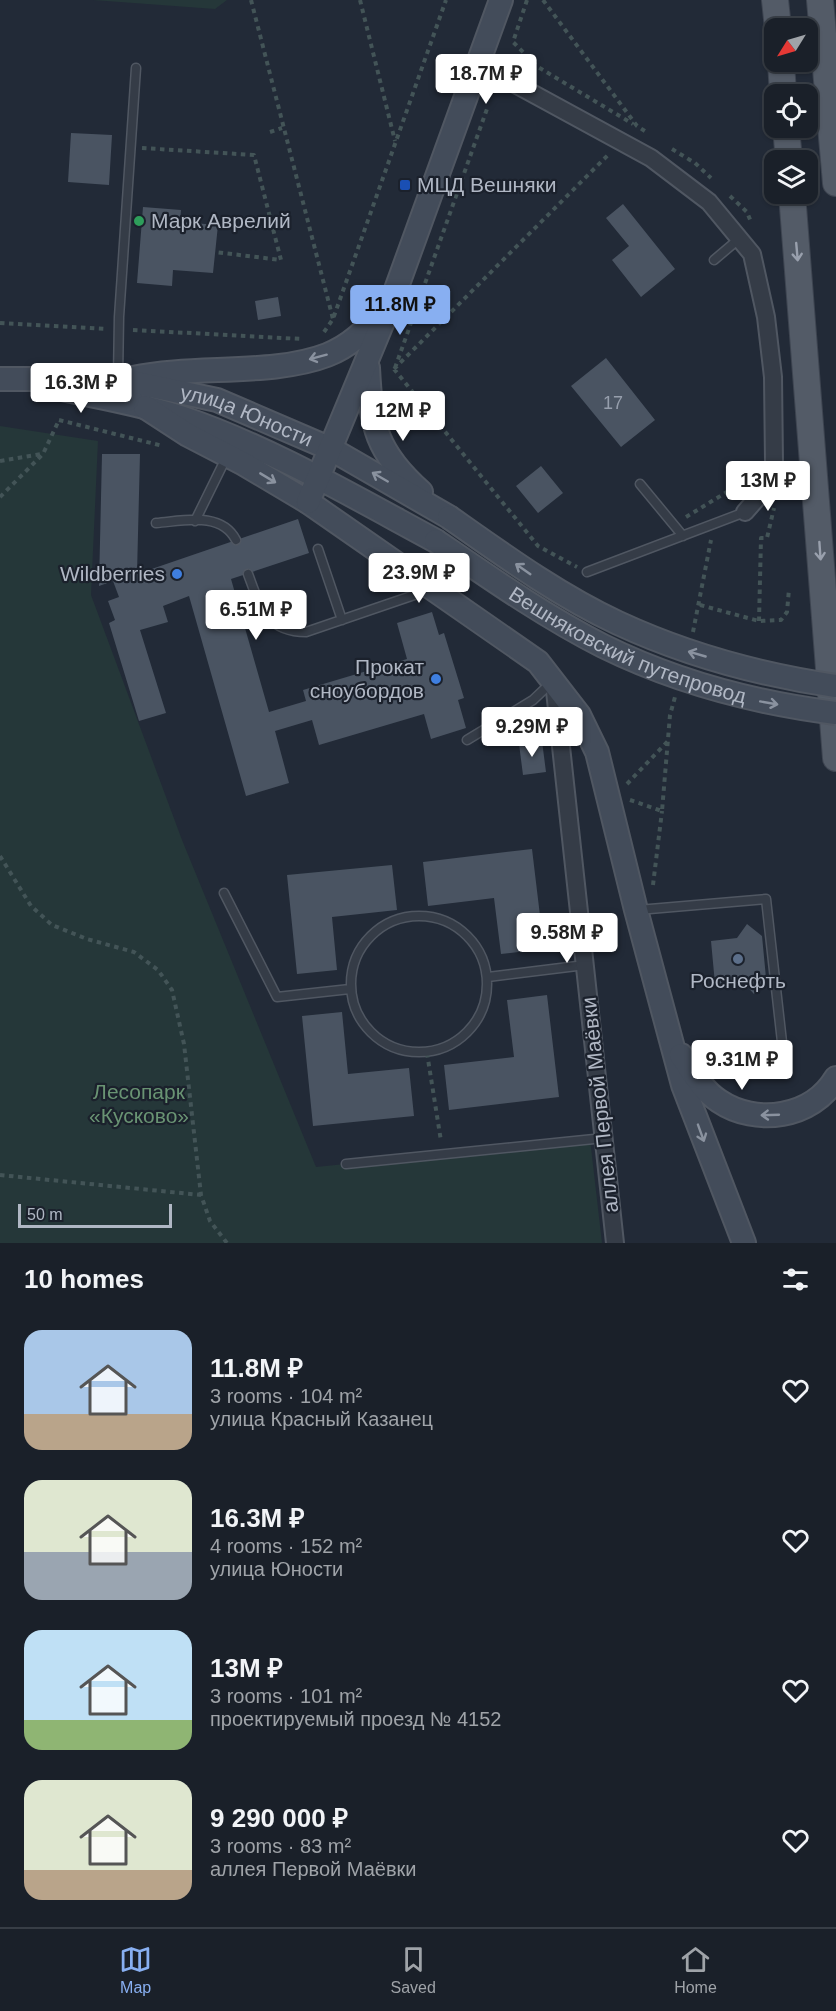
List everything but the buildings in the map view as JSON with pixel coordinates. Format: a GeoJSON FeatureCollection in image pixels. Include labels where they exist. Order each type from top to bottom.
{"type":"FeatureCollection","features":[{"type":"Feature","properties":{"kind":"main road"},"geometry":{"type":"LineString","coordinates":[[308,502],[394,295],[480,65],[501,0]]}},
{"type":"Feature","properties":{"kind":"main road"},"geometry":{"type":"LineString","coordinates":[[775,0],[777,18]]}},
{"type":"Feature","properties":{"kind":"main road"},"geometry":{"type":"LineString","coordinates":[[820,0],[836,183]]}},
{"type":"Feature","properties":{"kind":"main road"},"geometry":{"type":"LineString","coordinates":[[793,204],[836,758]]}},
{"type":"Feature","properties":{"kind":"main road"},"geometry":{"type":"LineString","coordinates":[[122,379],[163,372],[290,364],[327,355],[353,341],[374,322],[394,295]]}},
{"type":"Feature","properties":{"kind":"main road"},"geometry":{"type":"LineString","coordinates":[[368,361],[370,410],[383,450],[409,482],[449,517]]}},
{"type":"Feature","properties":{"kind":"main road","name":"улица Юности"},"geometry":{"type":"LineString","coordinates":[[0,380],[122,379],[217,400],[331,448],[449,517]]}},
{"type":"Feature","properties":{"kind":"main road","name":"улица Юности"},"geometry":{"type":"LineString","coordinates":[[25,381],[145,407],[183,418],[237,439],[318,478],[436,541]]}},
{"type":"Feature","properties":{"kind":"main road"},"geometry":{"type":"LineString","coordinates":[[145,407],[188,435],[308,502],[538,662],[579,715],[597,752],[643,909],[670,1038],[683,1085],[744,1243]]}},
{"type":"Feature","properties":{"kind":"main road","name":"Вешняковский путепровод"},"geometry":{"type":"LineString","coordinates":[[449,517],[533,576],[616,622],[684,650],[757,671],[836,686]]}},
{"type":"Feature","properties":{"kind":"main road","name":"Вешняковский путепровод"},"geometry":{"type":"LineString","coordinates":[[436,541],[523,600],[604,646],[678,677],[753,700],[836,713]]}},
{"type":"Feature","properties":{"kind":"main road"},"geometry":{"type":"LineString","coordinates":[[670,1038],[705,1089],[717,1100],[747,1114],[771,1116],[795,1111],[822,1095],[836,1078]]}},
{"type":"Feature","properties":{"kind":"street"},"geometry":{"type":"LineString","coordinates":[[480,65],[651,158],[709,202],[752,254],[766,317],[772,377],[774,463],[765,489],[745,512]]}},
{"type":"Feature","properties":{"kind":"street","name":"аллея Первой Маёвки"},"geometry":{"type":"LineString","coordinates":[[554,681],[615,1243]]}},
{"type":"Feature","properties":{"kind":"lane"},"geometry":{"type":"LineString","coordinates":[[122,379],[119,329],[136,68]]}},
{"type":"Feature","properties":{"kind":"lane"},"geometry":{"type":"LineString","coordinates":[[714,260],[740,238]]}},
{"type":"Feature","properties":{"kind":"lane"},"geometry":{"type":"LineString","coordinates":[[195,521],[227,455]]}},
{"type":"Feature","properties":{"kind":"lane"},"geometry":{"type":"LineString","coordinates":[[640,484],[683,536]]}},
{"type":"Feature","properties":{"kind":"lane"},"geometry":{"type":"LineString","coordinates":[[587,572],[745,512]]}},
{"type":"Feature","properties":{"kind":"lane"},"geometry":{"type":"LineString","coordinates":[[156,523],[212,520],[230,528],[236,540]]}},
{"type":"Feature","properties":{"kind":"lane"},"geometry":{"type":"LineString","coordinates":[[318,549],[342,620]]}},
{"type":"Feature","properties":{"kind":"lane"},"geometry":{"type":"LineString","coordinates":[[248,574],[260,606],[271,622],[288,632],[306,632],[432,589]]}},
{"type":"Feature","properties":{"kind":"lane"},"geometry":{"type":"LineString","coordinates":[[467,740],[532,700],[554,681]]}},
{"type":"Feature","properties":{"kind":"lane"},"geometry":{"type":"LineString","coordinates":[[224,893],[277,997],[350,989]]}},
{"type":"Feature","properties":{"kind":"lane"},"geometry":{"type":"LineString","coordinates":[[643,909],[766,899],[782,1042]]}},
{"type":"Feature","properties":{"kind":"lane"},"geometry":{"type":"LineString","coordinates":[[428,916],[457,927],[478,949],[488,977],[482,1012],[475,1022],[460,1040],[427,1053],[400,1050],[375,1037],[358,1016],[350,989],[355,959],[372,934],[398,919],[428,916]]}},
{"type":"Feature","properties":{"kind":"lane"},"geometry":{"type":"LineString","coordinates":[[488,977],[585,965]]}},
{"type":"Feature","properties":{"kind":"lane"},"geometry":{"type":"LineString","coordinates":[[346,1164],[604,1138]]}},
{"type":"Feature","properties":{"kind":"path"},"geometry":{"type":"LineString","coordinates":[[251,0],[282,128],[333,319]]}},
{"type":"Feature","properties":{"kind":"path"},"geometry":{"type":"LineString","coordinates":[[360,0],[395,142]]}},
{"type":"Feature","properties":{"kind":"path"},"geometry":{"type":"LineString","coordinates":[[323,333],[333,319],[445,1],[439,0]]}},
{"type":"Feature","properties":{"kind":"path"},"geometry":{"type":"LineString","coordinates":[[527,0],[513,42],[538,67],[657,139]]}},
{"type":"Feature","properties":{"kind":"path"},"geometry":{"type":"LineString","coordinates":[[543,0],[637,126]]}},
{"type":"Feature","properties":{"kind":"path"},"geometry":{"type":"LineString","coordinates":[[394,369],[488,106]]}},
{"type":"Feature","properties":{"kind":"path"},"geometry":{"type":"LineString","coordinates":[[270,132],[282,128]]}},
{"type":"Feature","properties":{"kind":"path"},"geometry":{"type":"LineString","coordinates":[[666,145],[695,163],[713,180]]}},
{"type":"Feature","properties":{"kind":"path"},"geometry":{"type":"LineString","coordinates":[[132,148],[254,155],[281,260],[215,252]]}},
{"type":"Feature","properties":{"kind":"path"},"geometry":{"type":"LineString","coordinates":[[394,369],[609,153],[618,157]]}},
{"type":"Feature","properties":{"kind":"path"},"geometry":{"type":"LineString","coordinates":[[721,188],[747,212],[751,223]]}},
{"type":"Feature","properties":{"kind":"path"},"geometry":{"type":"LineString","coordinates":[[0,323],[303,339]]}},
{"type":"Feature","properties":{"kind":"path"},"geometry":{"type":"LineString","coordinates":[[394,369],[538,546],[587,572]]}},
{"type":"Feature","properties":{"kind":"path"},"geometry":{"type":"LineString","coordinates":[[0,496],[43,454],[59,420],[168,447]]}},
{"type":"Feature","properties":{"kind":"path"},"geometry":{"type":"LineString","coordinates":[[0,461],[43,454]]}},
{"type":"Feature","properties":{"kind":"path"},"geometry":{"type":"LineString","coordinates":[[673,524],[751,477]]}},
{"type":"Feature","properties":{"kind":"path"},"geometry":{"type":"LineString","coordinates":[[759,621],[761,538],[767,538],[776,499]]}},
{"type":"Feature","properties":{"kind":"path"},"geometry":{"type":"LineString","coordinates":[[714,524],[700,605],[759,621],[781,620],[787,612],[789,588]]}},
{"type":"Feature","properties":{"kind":"path"},"geometry":{"type":"LineString","coordinates":[[643,909],[662,812],[670,715]]}},
{"type":"Feature","properties":{"kind":"path"},"geometry":{"type":"LineString","coordinates":[[623,787],[669,740]]}},
{"type":"Feature","properties":{"kind":"path"},"geometry":{"type":"LineString","coordinates":[[625,798],[662,812]]}},
{"type":"Feature","properties":{"kind":"path"},"geometry":{"type":"LineString","coordinates":[[0,856],[32,906],[52,925],[87,939],[135,952],[158,970],[172,990],[184,1044],[201,1195],[210,1221],[226,1243]]}},
{"type":"Feature","properties":{"kind":"path"},"geometry":{"type":"LineString","coordinates":[[427,1053],[443,1154]]}},
{"type":"Feature","properties":{"kind":"path"},"geometry":{"type":"LineString","coordinates":[[0,1175],[201,1195]]}},
{"type":"Feature","properties":{"kind":"green space"},"geometry":{"type":"Polygon","coordinates":[[[93,0],[227,0],[215,9],[93,0]]]}},
{"type":"Feature","properties":{"kind":"green space","name":"Лесопарк «Кусково»"},"geometry":{"type":"Polygon","coordinates":[[[0,426],[98,441],[91,595],[182,840],[316,1167],[590,1139],[602,1243],[0,1243],[0,426]]]}},
{"type":"Feature","properties":{"kind":"place","name":"МЦД Вешняки"},"geometry":{"type":"Point","coordinates":[405,185]}},
{"type":"Feature","properties":{"kind":"place","name":"Марк Аврелий"},"geometry":{"type":"Point","coordinates":[139,221]}},
{"type":"Feature","properties":{"kind":"place","name":"Wildberries"},"geometry":{"type":"Point","coordinates":[177,574]}},
{"type":"Feature","properties":{"kind":"place","name":"Прокат сноубордов"},"geometry":{"type":"Point","coordinates":[436,679]}},
{"type":"Feature","properties":{"kind":"place","name":"Роснефть"},"geometry":{"type":"Point","coordinates":[738,959]}}]}
